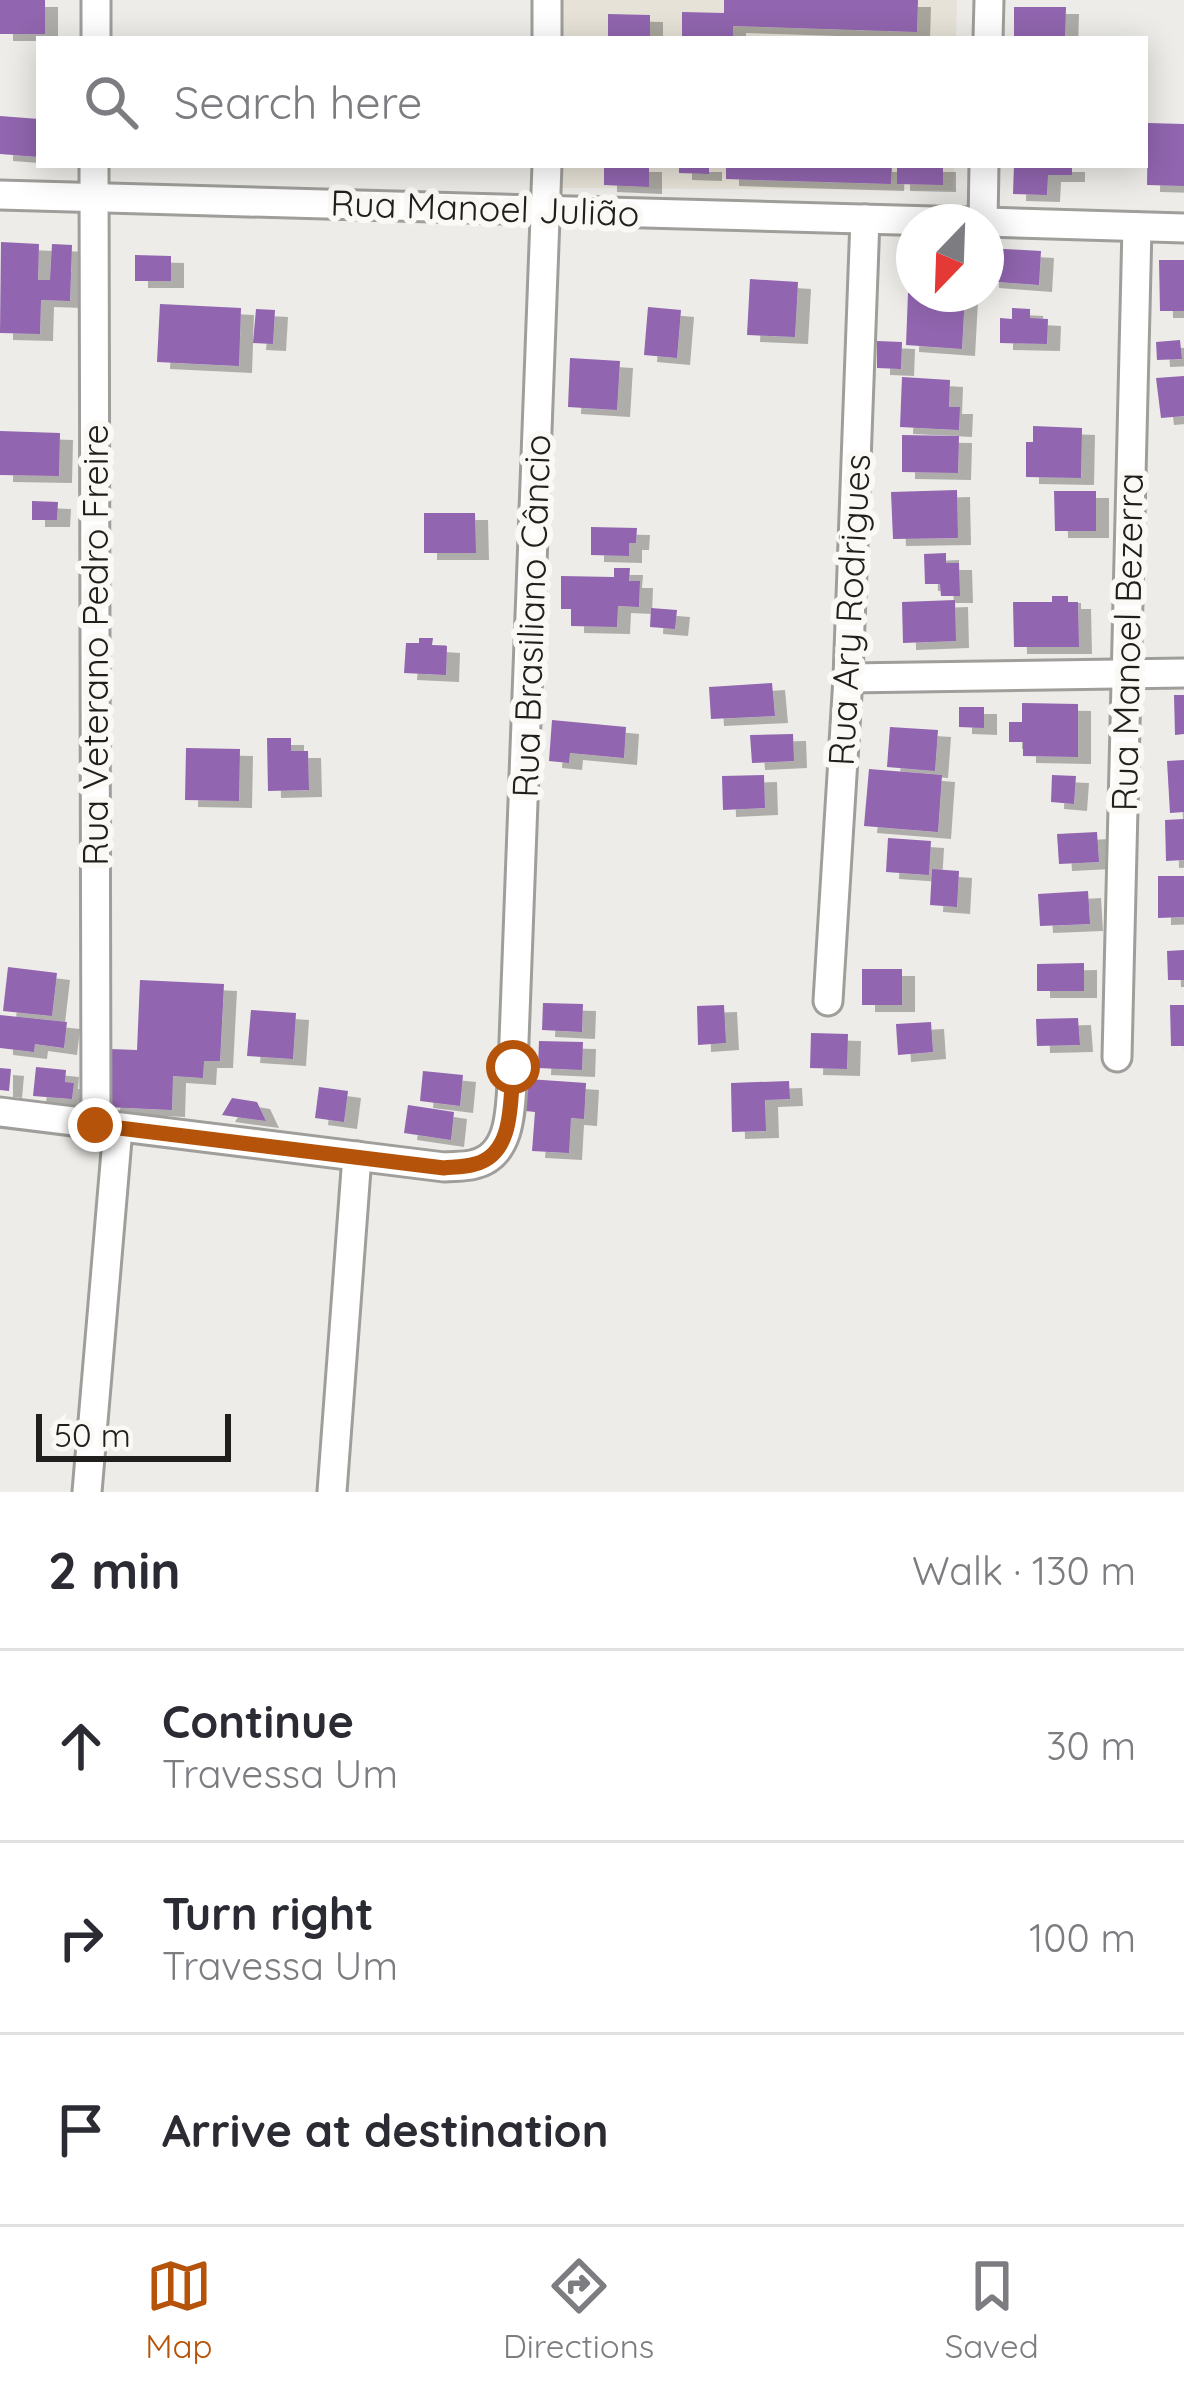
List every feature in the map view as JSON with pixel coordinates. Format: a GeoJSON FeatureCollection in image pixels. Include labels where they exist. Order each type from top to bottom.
{"type":"FeatureCollection","features":[{"type":"Feature","properties":{"kind":"street"},"geometry":{"type":"LineString","coordinates":[[96,0],[96,36]]}},
{"type":"Feature","properties":{"kind":"street"},"geometry":{"type":"LineString","coordinates":[[547,0],[547,36]]}},
{"type":"Feature","properties":{"kind":"street"},"geometry":{"type":"LineString","coordinates":[[988,36],[989,0]]}},
{"type":"Feature","properties":{"kind":"street","name":"Rua Veterano Pedro Freire"},"geometry":{"type":"LineString","coordinates":[[87,1492],[107,1126],[94,168]]}},
{"type":"Feature","properties":{"kind":"street","name":"Rua Brasiliano Câncio"},"geometry":{"type":"LineString","coordinates":[[357,1156],[444,1168],[476,1164],[502,1143],[509,1119],[547,168]]}},
{"type":"Feature","properties":{"kind":"street"},"geometry":{"type":"LineString","coordinates":[[984,168],[984,204]]}},
{"type":"Feature","properties":{"kind":"street","name":"Rua Manoel Julião"},"geometry":{"type":"LineString","coordinates":[[0,195],[896,220]]}},
{"type":"Feature","properties":{"kind":"street","name":"Rua Ary Rodrigues"},"geometry":{"type":"LineString","coordinates":[[828,1001],[848,678],[865,219]]}},
{"type":"Feature","properties":{"kind":"street"},"geometry":{"type":"LineString","coordinates":[[1004,223],[1184,228]]}},
{"type":"Feature","properties":{"kind":"street","name":"Rua Manoel Bezerra"},"geometry":{"type":"LineString","coordinates":[[1117,1057],[1137,226]]}},
{"type":"Feature","properties":{"kind":"street"},"geometry":{"type":"LineString","coordinates":[[848,678],[1184,673]]}},
{"type":"Feature","properties":{"kind":"street"},"geometry":{"type":"LineString","coordinates":[[0,1112],[357,1156],[332,1492]]}},
{"type":"Feature","properties":{"kind":"shaded area"},"geometry":{"type":"Polygon","coordinates":[[[562,0],[957,0],[956,36],[562,36],[562,0]]]}},
{"type":"Feature","properties":{"kind":"shaded area"},"geometry":{"type":"Polygon","coordinates":[[[561,168],[954,168],[953,190],[561,188],[561,168]]]}},
{"type":"Feature","properties":{"kind":"building"},"geometry":{"type":"Polygon","coordinates":[[[0,0],[45,0],[45,34],[0,34],[0,0]]]}},
{"type":"Feature","properties":{"kind":"building"},"geometry":{"type":"Polygon","coordinates":[[[724,0],[918,0],[917,32],[733,26],[733,36],[682,36],[682,12],[724,13],[724,0]]]}},
{"type":"Feature","properties":{"kind":"building"},"geometry":{"type":"Polygon","coordinates":[[[1014,7],[1066,7],[1065,36],[1014,36],[1014,7]]]}},
{"type":"Feature","properties":{"kind":"building"},"geometry":{"type":"Polygon","coordinates":[[[608,14],[650,15],[650,36],[608,36],[608,14]]]}},
{"type":"Feature","properties":{"kind":"building"},"geometry":{"type":"Polygon","coordinates":[[[0,116],[36,119],[36,157],[0,154],[0,116]]]}},
{"type":"Feature","properties":{"kind":"building"},"geometry":{"type":"Polygon","coordinates":[[[1148,123],[1184,124],[1184,186],[1147,185],[1148,123]]]}},
{"type":"Feature","properties":{"kind":"building"},"geometry":{"type":"Polygon","coordinates":[[[604,168],[649,168],[649,187],[604,185],[604,168]]]}},
{"type":"Feature","properties":{"kind":"building"},"geometry":{"type":"Polygon","coordinates":[[[679,168],[709,168],[709,174],[679,173],[679,168]]]}},
{"type":"Feature","properties":{"kind":"building"},"geometry":{"type":"Polygon","coordinates":[[[726,168],[892,168],[891,184],[726,179],[726,168]]]}},
{"type":"Feature","properties":{"kind":"building"},"geometry":{"type":"Polygon","coordinates":[[[897,168],[943,168],[943,185],[897,184],[897,168]]]}},
{"type":"Feature","properties":{"kind":"building"},"geometry":{"type":"Polygon","coordinates":[[[1014,168],[1072,168],[1072,175],[1048,175],[1047,195],[1013,194],[1014,168]]]}},
{"type":"Feature","properties":{"kind":"building"},"geometry":{"type":"Polygon","coordinates":[[[1,242],[39,244],[38,280],[50,280],[52,244],[72,245],[70,301],[41,300],[40,334],[0,333],[1,242]]]}},
{"type":"Feature","properties":{"kind":"building"},"geometry":{"type":"Polygon","coordinates":[[[1004,249],[1041,251],[1039,285],[1004,282],[1004,249]]]}},
{"type":"Feature","properties":{"kind":"building"},"geometry":{"type":"Polygon","coordinates":[[[135,255],[171,256],[171,281],[135,281],[135,255]]]}},
{"type":"Feature","properties":{"kind":"building"},"geometry":{"type":"Polygon","coordinates":[[[1159,260],[1184,260],[1184,311],[1160,311],[1159,260]]]}},
{"type":"Feature","properties":{"kind":"building"},"geometry":{"type":"Polygon","coordinates":[[[750,279],[798,282],[795,337],[747,335],[750,279]]]}},
{"type":"Feature","properties":{"kind":"building"},"geometry":{"type":"Polygon","coordinates":[[[160,304],[241,308],[239,366],[157,362],[160,304]]]}},
{"type":"Feature","properties":{"kind":"building"},"geometry":{"type":"Polygon","coordinates":[[[648,307],[681,310],[677,358],[644,355],[648,307]]]}},
{"type":"Feature","properties":{"kind":"building"},"geometry":{"type":"Polygon","coordinates":[[[1012,308],[1030,309],[1030,318],[1048,319],[1047,344],[1000,343],[1000,318],[1012,319],[1012,308]]]}},
{"type":"Feature","properties":{"kind":"building"},"geometry":{"type":"Polygon","coordinates":[[[256,309],[275,310],[273,344],[253,343],[256,309]]]}},
{"type":"Feature","properties":{"kind":"building"},"geometry":{"type":"Polygon","coordinates":[[[907,312],[964,312],[962,349],[906,345],[907,312]]]}},
{"type":"Feature","properties":{"kind":"building"},"geometry":{"type":"Polygon","coordinates":[[[1180,340],[1182,359],[1157,360],[1156,342],[1180,340]]]}},
{"type":"Feature","properties":{"kind":"building"},"geometry":{"type":"Polygon","coordinates":[[[877,341],[902,342],[901,369],[877,368],[877,341]]]}},
{"type":"Feature","properties":{"kind":"building"},"geometry":{"type":"Polygon","coordinates":[[[570,358],[620,361],[617,410],[568,407],[570,358]]]}},
{"type":"Feature","properties":{"kind":"building"},"geometry":{"type":"Polygon","coordinates":[[[1184,376],[1184,416],[1161,418],[1156,378],[1184,376]]]}},
{"type":"Feature","properties":{"kind":"building"},"geometry":{"type":"Polygon","coordinates":[[[902,377],[950,380],[949,407],[960,407],[959,430],[900,427],[902,377]]]}},
{"type":"Feature","properties":{"kind":"building"},"geometry":{"type":"Polygon","coordinates":[[[1033,426],[1082,428],[1081,478],[1026,477],[1026,442],[1033,442],[1033,426]]]}},
{"type":"Feature","properties":{"kind":"building"},"geometry":{"type":"Polygon","coordinates":[[[0,431],[60,433],[59,476],[0,475],[0,431]]]}},
{"type":"Feature","properties":{"kind":"building"},"geometry":{"type":"Polygon","coordinates":[[[902,435],[959,436],[958,473],[902,472],[902,435]]]}},
{"type":"Feature","properties":{"kind":"building"},"geometry":{"type":"Polygon","coordinates":[[[957,490],[958,538],[893,539],[891,492],[957,490]]]}},
{"type":"Feature","properties":{"kind":"building"},"geometry":{"type":"Polygon","coordinates":[[[1054,491],[1096,491],[1096,531],[1055,531],[1054,491]]]}},
{"type":"Feature","properties":{"kind":"building"},"geometry":{"type":"Polygon","coordinates":[[[32,501],[58,502],[57,520],[32,520],[32,501]]]}},
{"type":"Feature","properties":{"kind":"building"},"geometry":{"type":"Polygon","coordinates":[[[424,513],[475,513],[476,553],[424,553],[424,513]]]}},
{"type":"Feature","properties":{"kind":"building"},"geometry":{"type":"Polygon","coordinates":[[[591,527],[637,528],[629,556],[591,555],[591,527]]]}},
{"type":"Feature","properties":{"kind":"building"},"geometry":{"type":"Polygon","coordinates":[[[946,553],[946,563],[959,563],[960,596],[941,596],[940,584],[925,584],[924,554],[946,553]]]}},
{"type":"Feature","properties":{"kind":"building"},"geometry":{"type":"Polygon","coordinates":[[[614,568],[630,568],[629,581],[640,581],[639,607],[618,606],[617,627],[571,626],[571,609],[561,609],[561,576],[614,577],[614,568]]]}},
{"type":"Feature","properties":{"kind":"building"},"geometry":{"type":"Polygon","coordinates":[[[1052,596],[1078,602],[1079,647],[1014,647],[1013,602],[1052,602],[1052,596]]]}},
{"type":"Feature","properties":{"kind":"building"},"geometry":{"type":"Polygon","coordinates":[[[955,600],[956,641],[903,643],[902,602],[955,600]]]}},
{"type":"Feature","properties":{"kind":"building"},"geometry":{"type":"Polygon","coordinates":[[[651,608],[677,610],[675,629],[650,627],[651,608]]]}},
{"type":"Feature","properties":{"kind":"building"},"geometry":{"type":"Polygon","coordinates":[[[419,638],[433,638],[432,645],[447,646],[446,675],[404,673],[406,643],[419,643],[419,638]]]}},
{"type":"Feature","properties":{"kind":"building"},"geometry":{"type":"Polygon","coordinates":[[[772,683],[775,716],[711,719],[709,687],[772,683]]]}},
{"type":"Feature","properties":{"kind":"building"},"geometry":{"type":"Polygon","coordinates":[[[1174,695],[1184,695],[1184,734],[1175,735],[1174,695]]]}},
{"type":"Feature","properties":{"kind":"building"},"geometry":{"type":"Polygon","coordinates":[[[1022,703],[1078,704],[1078,757],[1023,756],[1023,742],[1009,742],[1009,722],[1022,722],[1022,703]]]}},
{"type":"Feature","properties":{"kind":"building"},"geometry":{"type":"Polygon","coordinates":[[[959,707],[984,707],[984,728],[959,727],[959,707]]]}},
{"type":"Feature","properties":{"kind":"building"},"geometry":{"type":"Polygon","coordinates":[[[552,720],[626,727],[624,758],[570,753],[569,763],[549,761],[552,720]]]}},
{"type":"Feature","properties":{"kind":"building"},"geometry":{"type":"Polygon","coordinates":[[[890,727],[938,730],[935,771],[887,767],[890,727]]]}},
{"type":"Feature","properties":{"kind":"building"},"geometry":{"type":"Polygon","coordinates":[[[793,734],[794,761],[752,763],[750,735],[793,734]]]}},
{"type":"Feature","properties":{"kind":"building"},"geometry":{"type":"Polygon","coordinates":[[[267,738],[291,738],[291,751],[308,751],[309,790],[268,791],[267,738]]]}},
{"type":"Feature","properties":{"kind":"building"},"geometry":{"type":"Polygon","coordinates":[[[186,748],[240,749],[239,801],[185,800],[186,748]]]}},
{"type":"Feature","properties":{"kind":"building"},"geometry":{"type":"Polygon","coordinates":[[[1184,760],[1184,812],[1170,813],[1167,761],[1184,760]]]}},
{"type":"Feature","properties":{"kind":"building"},"geometry":{"type":"Polygon","coordinates":[[[869,769],[942,775],[938,832],[864,826],[869,769]]]}},
{"type":"Feature","properties":{"kind":"building"},"geometry":{"type":"Polygon","coordinates":[[[764,775],[765,808],[723,810],[722,776],[764,775]]]}},
{"type":"Feature","properties":{"kind":"building"},"geometry":{"type":"Polygon","coordinates":[[[1052,775],[1076,776],[1074,804],[1051,802],[1052,775]]]}},
{"type":"Feature","properties":{"kind":"building"},"geometry":{"type":"Polygon","coordinates":[[[1184,819],[1184,860],[1166,861],[1165,820],[1184,819]]]}},
{"type":"Feature","properties":{"kind":"building"},"geometry":{"type":"Polygon","coordinates":[[[1097,832],[1099,862],[1059,864],[1057,834],[1097,832]]]}},
{"type":"Feature","properties":{"kind":"building"},"geometry":{"type":"Polygon","coordinates":[[[888,838],[931,841],[929,875],[886,872],[888,838]]]}},
{"type":"Feature","properties":{"kind":"building"},"geometry":{"type":"Polygon","coordinates":[[[932,869],[959,871],[957,907],[930,905],[932,869]]]}},
{"type":"Feature","properties":{"kind":"building"},"geometry":{"type":"Polygon","coordinates":[[[1158,876],[1184,876],[1184,917],[1158,918],[1158,876]]]}},
{"type":"Feature","properties":{"kind":"building"},"geometry":{"type":"Polygon","coordinates":[[[1088,891],[1090,924],[1040,926],[1038,894],[1088,891]]]}},
{"type":"Feature","properties":{"kind":"building"},"geometry":{"type":"Polygon","coordinates":[[[1184,950],[1184,980],[1168,980],[1167,951],[1184,950]]]}},
{"type":"Feature","properties":{"kind":"building"},"geometry":{"type":"Polygon","coordinates":[[[1084,963],[1084,991],[1037,991],[1037,964],[1084,963]]]}},
{"type":"Feature","properties":{"kind":"building"},"geometry":{"type":"Polygon","coordinates":[[[8,967],[57,973],[52,1016],[3,1011],[8,967]]]}},
{"type":"Feature","properties":{"kind":"building"},"geometry":{"type":"Polygon","coordinates":[[[862,969],[902,969],[902,1005],[862,1005],[862,969]]]}},
{"type":"Feature","properties":{"kind":"building"},"geometry":{"type":"Polygon","coordinates":[[[140,980],[224,984],[220,1061],[204,1061],[203,1078],[173,1076],[172,1110],[107,1107],[110,1049],[137,1050],[140,980]]]}},
{"type":"Feature","properties":{"kind":"building"},"geometry":{"type":"Polygon","coordinates":[[[543,1003],[583,1004],[582,1032],[542,1030],[543,1003]]]}},
{"type":"Feature","properties":{"kind":"building"},"geometry":{"type":"Polygon","coordinates":[[[724,1005],[726,1043],[698,1045],[697,1006],[724,1005]]]}},
{"type":"Feature","properties":{"kind":"building"},"geometry":{"type":"Polygon","coordinates":[[[1170,1005],[1184,1005],[1184,1046],[1171,1046],[1170,1005]]]}},
{"type":"Feature","properties":{"kind":"building"},"geometry":{"type":"Polygon","coordinates":[[[251,1010],[296,1013],[293,1059],[247,1056],[251,1010]]]}},
{"type":"Feature","properties":{"kind":"building"},"geometry":{"type":"Polygon","coordinates":[[[0,1015],[67,1022],[64,1048],[35,1044],[34,1052],[0,1048],[0,1015]]]}},
{"type":"Feature","properties":{"kind":"building"},"geometry":{"type":"Polygon","coordinates":[[[1078,1018],[1080,1045],[1037,1046],[1036,1019],[1078,1018]]]}},
{"type":"Feature","properties":{"kind":"building"},"geometry":{"type":"Polygon","coordinates":[[[931,1022],[933,1052],[898,1055],[896,1024],[931,1022]]]}},
{"type":"Feature","properties":{"kind":"building"},"geometry":{"type":"Polygon","coordinates":[[[811,1033],[848,1034],[847,1069],[810,1068],[811,1033]]]}},
{"type":"Feature","properties":{"kind":"building"},"geometry":{"type":"Polygon","coordinates":[[[539,1041],[583,1042],[582,1070],[538,1068],[539,1041]]]}},
{"type":"Feature","properties":{"kind":"building"},"geometry":{"type":"Polygon","coordinates":[[[36,1067],[66,1070],[65,1082],[74,1083],[72,1099],[33,1096],[36,1067]]]}},
{"type":"Feature","properties":{"kind":"building"},"geometry":{"type":"Polygon","coordinates":[[[0,1068],[11,1069],[9,1091],[0,1090],[0,1068]]]}},
{"type":"Feature","properties":{"kind":"building"},"geometry":{"type":"Polygon","coordinates":[[[423,1071],[463,1075],[460,1106],[420,1101],[423,1071]]]}},
{"type":"Feature","properties":{"kind":"building"},"geometry":{"type":"Polygon","coordinates":[[[528,1079],[586,1083],[584,1119],[571,1118],[569,1153],[532,1151],[535,1112],[526,1111],[528,1079]]]}},
{"type":"Feature","properties":{"kind":"building"},"geometry":{"type":"Polygon","coordinates":[[[789,1081],[790,1099],[765,1100],[766,1131],[732,1132],[731,1083],[789,1081]]]}},
{"type":"Feature","properties":{"kind":"building"},"geometry":{"type":"Polygon","coordinates":[[[319,1087],[348,1091],[344,1122],[315,1118],[319,1087]]]}},
{"type":"Feature","properties":{"kind":"building"},"geometry":{"type":"Polygon","coordinates":[[[232,1098],[257,1102],[266,1121],[222,1115],[232,1098]]]}},
{"type":"Feature","properties":{"kind":"building"},"geometry":{"type":"Polygon","coordinates":[[[408,1105],[454,1112],[451,1140],[404,1133],[408,1105]]]}},
{"type":"Feature","properties":{"kind":"route"},"geometry":{"type":"LineString","coordinates":[[95,1125],[444,1168],[476,1164],[502,1143],[513,1067]]}}]}
